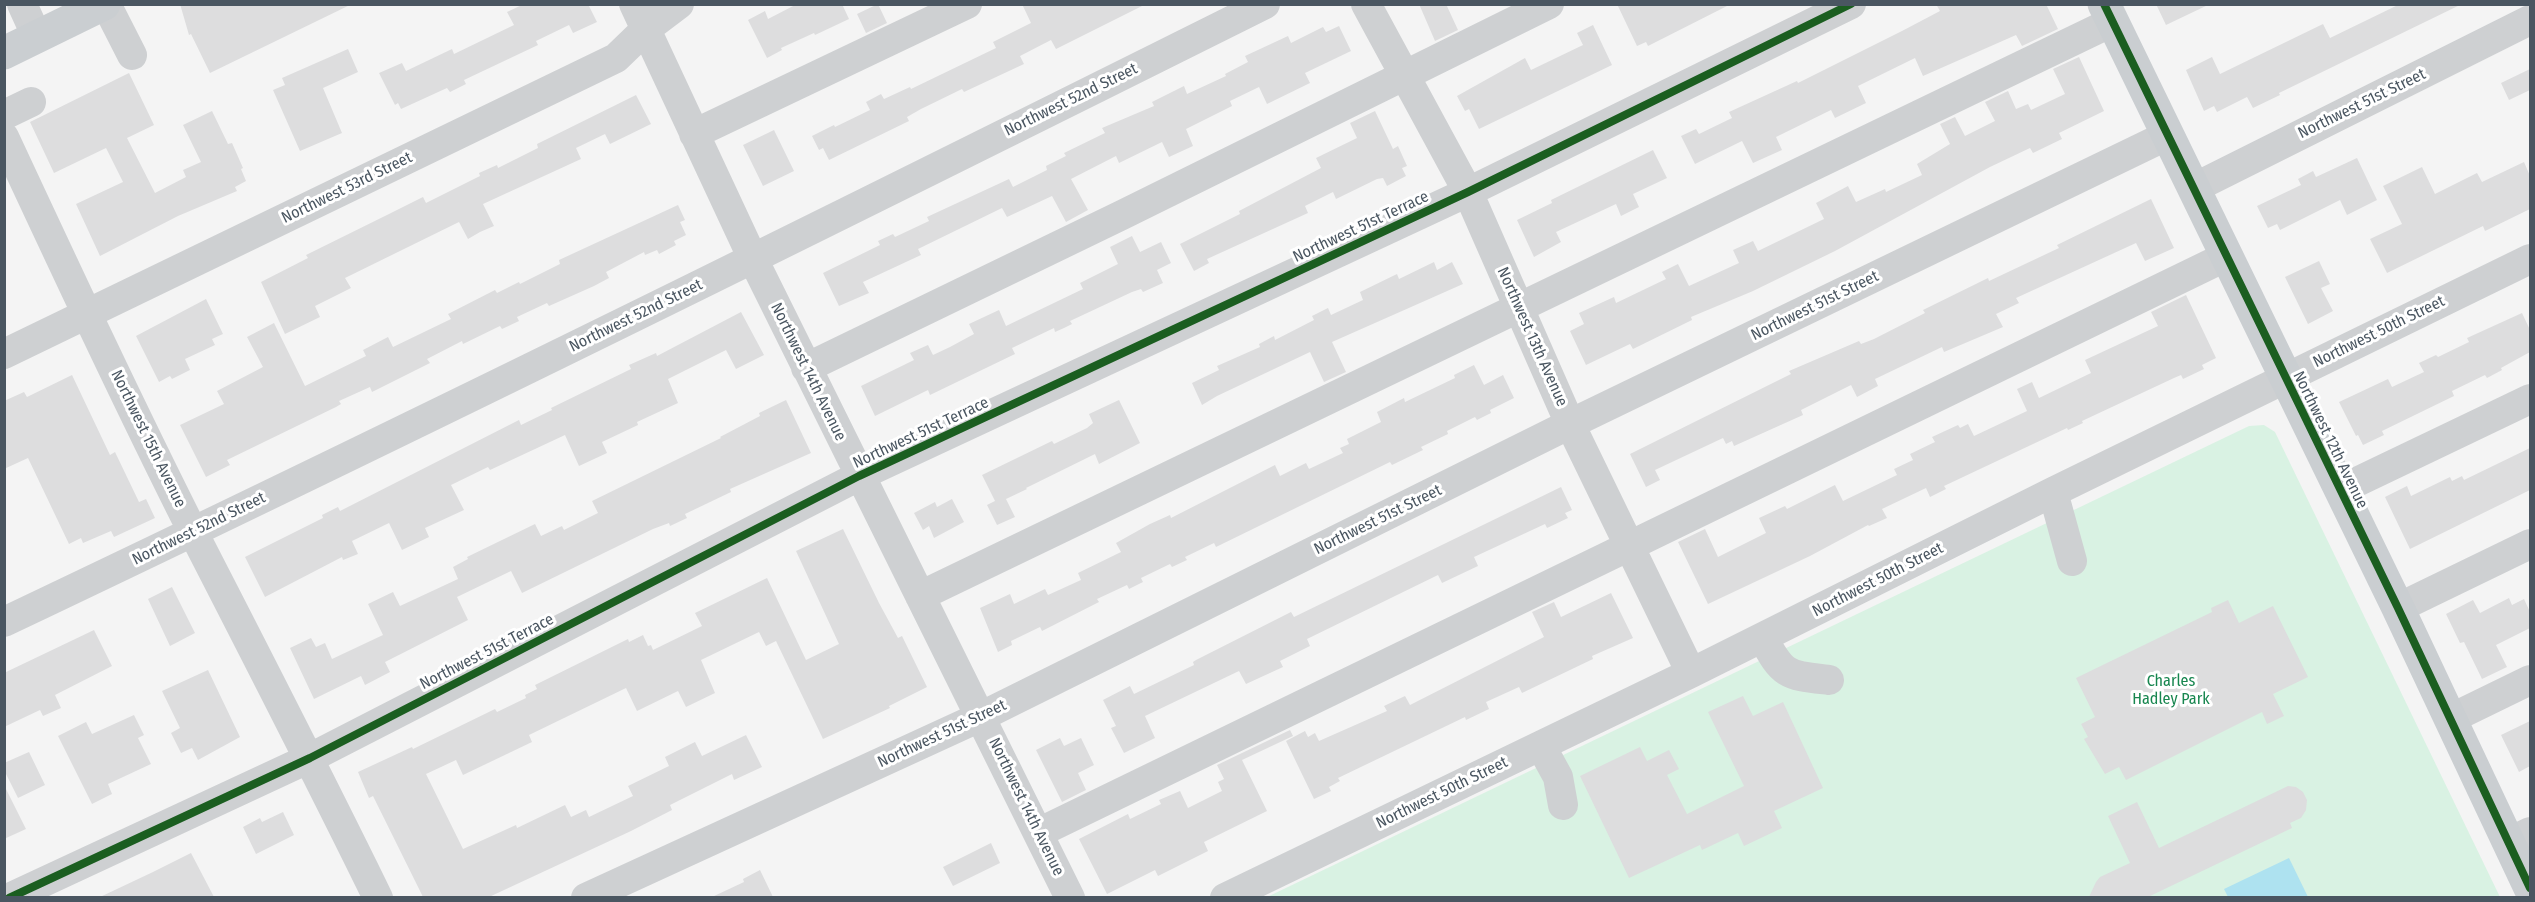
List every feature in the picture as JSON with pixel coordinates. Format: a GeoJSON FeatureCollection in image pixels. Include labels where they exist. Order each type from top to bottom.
{"type":"FeatureCollection","features":[{"type":"Feature","properties":{"kind":"main road"},"geometry":{"type":"LineString","coordinates":[[4,53],[100,5]]}},
{"type":"Feature","properties":{"kind":"main road","name":"Northwest 12th Avenue"},"geometry":{"type":"LineString","coordinates":[[2108,13],[2450,719],[2520,837],[2530,888]]}},
{"type":"Feature","properties":{"kind":"street"},"geometry":{"type":"LineString","coordinates":[[22,4],[37,37]]}},
{"type":"Feature","properties":{"kind":"street","name":"Northwest 53rd Street"},"geometry":{"type":"LineString","coordinates":[[4,354],[616,58],[640,17],[679,4]]}},
{"type":"Feature","properties":{"kind":"street"},"geometry":{"type":"LineString","coordinates":[[694,134],[967,4]]}},
{"type":"Feature","properties":{"kind":"street","name":"Northwest 52nd Street"},"geometry":{"type":"LineString","coordinates":[[4,622],[194,532],[753,259],[1265,4]]}},
{"type":"Feature","properties":{"kind":"street","name":"Northwest 13th Avenue"},"geometry":{"type":"LineString","coordinates":[[1366,4],[1468,192],[1570,424],[1691,673]]}},
{"type":"Feature","properties":{"kind":"street"},"geometry":{"type":"LineString","coordinates":[[806,368],[1549,4]]}},
{"type":"Feature","properties":{"kind":"street","name":"Northwest 51st Terrace"},"geometry":{"type":"LineString","coordinates":[[9,897],[310,758],[859,476],[1468,192],[1851,4]]}},
{"type":"Feature","properties":{"kind":"street"},"geometry":{"type":"LineString","coordinates":[[100,5],[132,55]]}},
{"type":"Feature","properties":{"kind":"street"},"geometry":{"type":"LineString","coordinates":[[920,596],[1519,308],[2108,13]]}},
{"type":"Feature","properties":{"kind":"street","name":"Northwest 14th Avenue"},"geometry":{"type":"LineString","coordinates":[[640,17],[806,368],[982,716],[1070,897]]}},
{"type":"Feature","properties":{"kind":"street","name":"Northwest 51st Street"},"geometry":{"type":"LineString","coordinates":[[2194,188],[2530,20]]}},
{"type":"Feature","properties":{"kind":"street"},"geometry":{"type":"LineString","coordinates":[[4,115],[31,102]]}},
{"type":"Feature","properties":{"kind":"street","name":"Northwest 51st Street"},"geometry":{"type":"LineString","coordinates":[[586,897],[982,716],[1570,424],[2168,135]]}},
{"type":"Feature","properties":{"kind":"street","name":"Northwest 15th Avenue"},"geometry":{"type":"LineString","coordinates":[[4,137],[87,315],[378,897]]}},
{"type":"Feature","properties":{"kind":"street"},"geometry":{"type":"LineString","coordinates":[[1038,833],[2227,256]]}},
{"type":"Feature","properties":{"kind":"street","name":"Northwest 50th Street"},"geometry":{"type":"LineString","coordinates":[[1225,897],[1763,638],[2285,377],[2530,259]]}},
{"type":"Feature","properties":{"kind":"street"},"geometry":{"type":"LineString","coordinates":[[2340,490],[2530,399]]}},
{"type":"Feature","properties":{"kind":"street"},"geometry":{"type":"LineString","coordinates":[[2053,492],[2072,561]]}},
{"type":"Feature","properties":{"kind":"street"},"geometry":{"type":"LineString","coordinates":[[2398,608],[2530,544]]}},
{"type":"Feature","properties":{"kind":"street"},"geometry":{"type":"LineString","coordinates":[[1763,638],[1778,666],[1794,676],[1829,680]]}},
{"type":"Feature","properties":{"kind":"street"},"geometry":{"type":"LineString","coordinates":[[2450,719],[2530,680]]}},
{"type":"Feature","properties":{"kind":"street"},"geometry":{"type":"LineString","coordinates":[[1541,746],[1558,777],[1563,805]]}},
{"type":"Feature","properties":{"kind":"green space","name":"Charles Hadley Park"},"geometry":{"type":"Polygon","coordinates":[[[2264,425],[2275,432],[2500,897],[1265,898],[2249,426],[2264,425]]]}},
{"type":"Feature","properties":{"kind":"water"},"geometry":{"type":"Polygon","coordinates":[[[2289,858],[2308,897],[2228,897],[2224,889],[2289,858]]]}},
{"type":"Feature","properties":{"kind":"building"},"geometry":{"type":"Polygon","coordinates":[[[180,4],[352,4],[210,73],[191,34],[189,35],[180,4]]]}},
{"type":"Feature","properties":{"kind":"building"},"geometry":{"type":"Polygon","coordinates":[[[524,4],[588,4],[597,22],[573,33],[569,25],[536,41],[538,45],[464,80],[466,84],[450,92],[447,88],[401,109],[398,103],[395,105],[379,73],[402,63],[406,71],[452,49],[454,54],[514,25],[507,12],[524,4]]]}},
{"type":"Feature","properties":{"kind":"building"},"geometry":{"type":"Polygon","coordinates":[[[797,4],[842,4],[849,19],[781,48],[782,50],[767,58],[748,20],[765,11],[768,19],[797,4]]]}},
{"type":"Feature","properties":{"kind":"building"},"geometry":{"type":"Polygon","coordinates":[[[878,4],[887,23],[866,33],[857,14],[878,4]]]}},
{"type":"Feature","properties":{"kind":"building"},"geometry":{"type":"Polygon","coordinates":[[[1022,4],[1146,4],[1056,49],[1051,40],[1020,56],[1024,64],[964,92],[962,89],[921,109],[907,117],[909,121],[829,160],[823,148],[819,150],[812,136],[870,110],[866,102],[881,94],[884,99],[910,87],[911,89],[996,48],[993,42],[1031,23],[1022,4]]]}},
{"type":"Feature","properties":{"kind":"building"},"geometry":{"type":"Polygon","coordinates":[[[1419,4],[1446,4],[1458,30],[1435,41],[1419,4]]]}},
{"type":"Feature","properties":{"kind":"building"},"geometry":{"type":"Polygon","coordinates":[[[1617,4],[1731,4],[1648,46],[1646,42],[1637,46],[1617,4]]]}},
{"type":"Feature","properties":{"kind":"building"},"geometry":{"type":"Polygon","coordinates":[[[1936,4],[2046,4],[2058,29],[2022,46],[2016,35],[1923,76],[1915,58],[1858,86],[1866,103],[1835,118],[1831,110],[1776,137],[1782,150],[1753,163],[1742,141],[1695,164],[1681,136],[1696,129],[1699,134],[1732,118],[1729,112],[1797,81],[1798,83],[1902,31],[1940,11],[1936,4]]]}},
{"type":"Feature","properties":{"kind":"building"},"geometry":{"type":"Polygon","coordinates":[[[2156,4],[2210,4],[2166,25],[2156,4]]]}},
{"type":"Feature","properties":{"kind":"building"},"geometry":{"type":"Polygon","coordinates":[[[2400,4],[2462,4],[2279,93],[2280,95],[2253,108],[2247,97],[2217,112],[2214,106],[2204,111],[2186,70],[2212,57],[2220,74],[2323,24],[2330,38],[2400,4]]]}},
{"type":"Feature","properties":{"kind":"building"},"geometry":{"type":"Polygon","coordinates":[[[1593,25],[1612,65],[1479,129],[1469,109],[1465,111],[1457,96],[1525,58],[1531,70],[1583,45],[1577,33],[1593,25]]]}},
{"type":"Feature","properties":{"kind":"building"},"geometry":{"type":"Polygon","coordinates":[[[1339,26],[1351,51],[1305,73],[1310,83],[1267,104],[1259,87],[1230,101],[1232,106],[1186,129],[1193,146],[1169,157],[1162,142],[1119,163],[1116,156],[1071,179],[1088,210],[1066,222],[1052,196],[1007,217],[1002,208],[918,249],[921,255],[863,282],[869,293],[839,306],[823,273],[880,245],[878,241],[893,234],[895,237],[929,221],[927,217],[1009,179],[1013,187],[1047,170],[1046,166],[1066,156],[1064,153],[1105,133],[1102,128],[1154,106],[1152,102],[1184,86],[1187,94],[1226,76],[1225,74],[1248,62],[1245,56],[1288,36],[1291,43],[1323,27],[1326,32],[1339,26]]]}},
{"type":"Feature","properties":{"kind":"building"},"geometry":{"type":"Polygon","coordinates":[[[348,49],[358,72],[323,88],[342,133],[300,151],[273,90],[285,85],[282,78],[348,49]]]}},
{"type":"Feature","properties":{"kind":"building"},"geometry":{"type":"Polygon","coordinates":[[[2079,57],[2104,111],[2059,133],[2062,139],[2033,153],[2030,148],[1990,167],[1835,251],[1753,291],[1691,317],[1692,320],[1633,349],[1630,344],[1586,365],[1570,331],[1584,324],[1579,313],[1614,297],[1616,303],[1666,279],[1662,272],[1678,264],[1689,286],[1739,263],[1733,250],[1753,241],[1758,251],[1824,219],[1816,203],[1848,186],[1856,202],[1885,189],[1886,192],[1922,175],[1917,164],[1950,144],[1940,124],[1955,117],[1965,136],[1995,121],[1985,102],[2008,91],[2016,109],[2028,104],[2031,110],[2065,94],[2053,69],[2079,57]]]}},
{"type":"Feature","properties":{"kind":"building"},"geometry":{"type":"Polygon","coordinates":[[[2530,69],[2530,90],[2509,100],[2501,83],[2530,69]]]}},
{"type":"Feature","properties":{"kind":"building"},"geometry":{"type":"Polygon","coordinates":[[[129,73],[154,125],[127,138],[155,193],[186,177],[183,170],[201,162],[183,125],[212,111],[228,144],[232,143],[246,181],[235,187],[237,191],[178,216],[100,256],[76,204],[123,182],[106,148],[54,173],[30,122],[129,73]]]}},
{"type":"Feature","properties":{"kind":"building"},"geometry":{"type":"Polygon","coordinates":[[[636,95],[651,124],[610,144],[605,134],[576,148],[581,159],[483,204],[494,226],[468,239],[459,222],[345,278],[351,288],[315,306],[320,317],[285,334],[261,282],[308,258],[306,255],[423,197],[426,203],[480,176],[479,173],[497,165],[498,168],[538,148],[537,144],[636,95]]]}},
{"type":"Feature","properties":{"kind":"building"},"geometry":{"type":"Polygon","coordinates":[[[1375,111],[1393,149],[1398,146],[1407,166],[1402,168],[1406,176],[1387,186],[1383,178],[1377,179],[1336,199],[1333,192],[1305,206],[1308,213],[1207,259],[1209,263],[1194,271],[1180,244],[1240,214],[1239,211],[1321,168],[1316,158],[1357,138],[1350,123],[1375,111]]]}},
{"type":"Feature","properties":{"kind":"building"},"geometry":{"type":"Polygon","coordinates":[[[774,130],[794,171],[763,186],[743,145],[774,130]]]}},
{"type":"Feature","properties":{"kind":"building"},"geometry":{"type":"Polygon","coordinates":[[[1653,150],[1667,178],[1633,194],[1639,207],[1621,216],[1616,204],[1556,232],[1561,242],[1534,257],[1517,220],[1552,203],[1551,200],[1653,150]]]}},
{"type":"Feature","properties":{"kind":"building"},"geometry":{"type":"Polygon","coordinates":[[[2357,158],[2377,200],[2347,215],[2340,200],[2280,230],[2277,224],[2268,228],[2257,206],[2301,185],[2298,179],[2313,171],[2316,177],[2357,158]]]}},
{"type":"Feature","properties":{"kind":"building"},"geometry":{"type":"Polygon","coordinates":[[[2524,162],[2530,176],[2530,209],[2485,231],[2483,226],[2387,273],[2370,239],[2402,224],[2383,186],[2422,167],[2435,194],[2477,173],[2482,182],[2524,162]]]}},
{"type":"Feature","properties":{"kind":"building"},"geometry":{"type":"Polygon","coordinates":[[[2151,199],[2174,248],[2145,261],[2136,243],[2016,298],[2019,303],[1996,314],[2003,327],[1944,352],[1942,347],[1875,379],[1878,386],[1857,397],[1851,385],[1801,410],[1803,415],[1734,446],[1732,441],[1726,444],[1723,438],[1655,470],[1660,480],[1646,487],[1630,454],[1791,374],[1789,371],[1859,341],[1861,344],[1874,339],[1925,313],[1923,310],[1988,278],[1989,281],[2059,248],[2057,245],[2151,199]]]}},
{"type":"Feature","properties":{"kind":"building"},"geometry":{"type":"Polygon","coordinates":[[[678,205],[685,220],[680,222],[686,235],[674,241],[676,245],[659,254],[657,250],[645,255],[644,252],[606,272],[609,278],[594,286],[517,317],[519,321],[502,329],[500,326],[463,344],[462,341],[427,359],[430,363],[372,392],[370,387],[339,401],[341,404],[336,407],[227,460],[230,465],[206,477],[180,425],[224,404],[217,391],[263,367],[247,337],[274,323],[305,386],[366,356],[363,350],[388,337],[393,347],[451,319],[448,314],[495,290],[497,293],[519,282],[520,284],[560,264],[559,260],[678,205]]]}},
{"type":"Feature","properties":{"kind":"building"},"geometry":{"type":"Polygon","coordinates":[[[1132,236],[1140,252],[1161,242],[1171,263],[1157,270],[1163,283],[1143,292],[1141,289],[1132,292],[1070,321],[1072,324],[1055,332],[1054,328],[1012,348],[1015,354],[930,395],[928,390],[875,416],[861,386],[914,360],[910,353],[928,345],[933,355],[974,334],[969,324],[999,310],[1006,326],[1083,289],[1080,283],[1118,264],[1110,247],[1132,236]]]}},
{"type":"Feature","properties":{"kind":"building"},"geometry":{"type":"Polygon","coordinates":[[[2319,261],[2330,284],[2321,288],[2333,311],[2308,324],[2285,277],[2319,261]]]}},
{"type":"Feature","properties":{"kind":"building"},"geometry":{"type":"Polygon","coordinates":[[[1434,262],[1437,270],[1452,262],[1463,284],[1332,342],[1346,372],[1324,382],[1310,352],[1202,405],[1192,383],[1219,370],[1217,366],[1260,347],[1259,344],[1274,336],[1275,340],[1314,320],[1312,316],[1328,308],[1331,315],[1363,300],[1360,292],[1397,274],[1399,279],[1434,262]]]}},
{"type":"Feature","properties":{"kind":"building"},"geometry":{"type":"Polygon","coordinates":[[[2186,295],[2216,358],[2202,365],[2204,369],[2183,379],[2181,375],[2174,378],[2082,421],[2083,423],[2068,430],[2067,428],[1944,486],[1946,489],[1930,497],[1926,488],[1882,509],[1887,518],[1868,525],[1810,556],[1708,604],[1678,542],[1705,529],[1718,557],[1766,533],[1759,518],[1785,506],[1787,509],[1835,485],[1843,501],[1897,475],[1894,469],[1913,460],[1910,454],[1935,442],[1932,437],[1958,425],[1960,428],[1968,424],[1974,436],[2027,411],[2017,389],[2032,382],[2039,398],[2091,373],[2085,360],[2158,326],[2151,312],[2186,295]]]}},
{"type":"Feature","properties":{"kind":"building"},"geometry":{"type":"Polygon","coordinates":[[[206,299],[223,334],[212,339],[215,345],[185,359],[190,370],[172,379],[170,376],[159,382],[136,336],[206,299]]]}},
{"type":"Feature","properties":{"kind":"building"},"geometry":{"type":"Polygon","coordinates":[[[741,312],[764,355],[736,369],[726,350],[668,379],[678,403],[637,422],[638,425],[602,442],[607,453],[579,466],[565,435],[490,470],[488,467],[451,485],[464,510],[425,528],[429,537],[402,550],[389,523],[352,541],[358,554],[343,560],[342,557],[265,597],[245,557],[323,518],[322,515],[338,507],[340,511],[519,420],[521,425],[552,410],[551,408],[631,369],[629,365],[656,353],[657,356],[741,312]]]}},
{"type":"Feature","properties":{"kind":"building"},"geometry":{"type":"Polygon","coordinates":[[[2522,313],[2530,330],[2530,352],[2487,378],[2485,375],[2452,391],[2454,396],[2382,431],[2384,435],[2363,445],[2339,402],[2388,379],[2392,387],[2424,372],[2419,363],[2436,355],[2438,357],[2469,342],[2467,338],[2522,313]]]}},
{"type":"Feature","properties":{"kind":"building"},"geometry":{"type":"Polygon","coordinates":[[[1474,365],[1484,385],[1503,375],[1514,398],[1490,410],[1491,413],[1477,420],[1475,417],[1447,431],[1448,434],[1421,447],[1423,450],[1392,465],[1390,462],[1216,547],[1214,543],[1185,557],[1187,560],[1172,567],[1170,564],[1141,578],[1143,582],[1129,589],[1127,585],[1097,599],[1099,602],[1042,631],[1040,627],[1011,641],[1012,645],[998,652],[980,608],[1010,594],[1014,604],[1045,589],[1048,595],[1081,580],[1078,573],[1121,552],[1116,543],[1150,524],[1170,515],[1171,518],[1275,465],[1280,476],[1306,463],[1309,469],[1343,453],[1340,448],[1349,444],[1347,439],[1381,422],[1377,412],[1404,398],[1405,402],[1455,378],[1454,375],[1474,365]]]}},
{"type":"Feature","properties":{"kind":"building"},"geometry":{"type":"Polygon","coordinates":[[[72,375],[110,455],[115,452],[139,502],[146,499],[155,518],[114,537],[111,531],[83,543],[81,538],[69,544],[28,458],[4,469],[4,401],[24,392],[27,397],[72,375]]]}},
{"type":"Feature","properties":{"kind":"building"},"geometry":{"type":"Polygon","coordinates":[[[786,400],[811,453],[730,489],[731,492],[685,514],[687,518],[670,526],[669,523],[653,529],[522,593],[511,571],[457,597],[468,620],[385,662],[390,672],[365,685],[361,676],[314,699],[290,648],[311,638],[316,647],[325,643],[332,659],[383,635],[368,604],[393,592],[400,606],[458,579],[453,567],[468,559],[467,557],[535,524],[541,536],[562,526],[564,530],[598,513],[592,501],[721,438],[760,416],[759,413],[786,400]]]}},
{"type":"Feature","properties":{"kind":"building"},"geometry":{"type":"Polygon","coordinates":[[[1119,400],[1140,443],[1099,464],[1095,454],[1006,499],[1015,517],[997,525],[987,505],[995,501],[982,475],[1052,441],[1054,444],[1087,428],[1093,423],[1089,414],[1119,400]]]}},
{"type":"Feature","properties":{"kind":"building"},"geometry":{"type":"Polygon","coordinates":[[[2530,448],[2530,490],[2410,549],[2385,497],[2407,486],[2411,496],[2450,477],[2452,481],[2462,476],[2464,480],[2530,448]]]}},
{"type":"Feature","properties":{"kind":"building"},"geometry":{"type":"Polygon","coordinates":[[[1561,487],[1572,510],[1565,513],[1568,518],[1547,528],[1545,524],[1474,557],[1478,566],[1442,583],[1438,575],[1307,639],[1310,646],[1280,661],[1283,667],[1246,684],[1239,671],[1145,716],[1155,738],[1124,753],[1111,728],[1116,726],[1103,700],[1130,686],[1134,694],[1194,665],[1193,662],[1196,660],[1291,612],[1294,617],[1561,487]]]}},
{"type":"Feature","properties":{"kind":"building"},"geometry":{"type":"Polygon","coordinates":[[[952,499],[964,522],[934,538],[929,526],[923,530],[914,513],[935,502],[937,507],[952,499]]]}},
{"type":"Feature","properties":{"kind":"building"},"geometry":{"type":"Polygon","coordinates":[[[843,529],[879,603],[898,638],[902,636],[927,687],[889,706],[890,708],[823,739],[776,641],[766,646],[759,632],[701,660],[715,693],[686,707],[678,691],[637,711],[626,688],[529,735],[532,742],[463,775],[456,760],[426,774],[463,849],[516,825],[517,828],[565,805],[571,817],[586,810],[589,817],[633,796],[628,786],[669,766],[665,757],[695,742],[702,756],[746,735],[762,767],[734,780],[732,774],[670,805],[672,810],[631,831],[489,897],[423,897],[373,796],[369,798],[358,772],[412,747],[413,749],[495,709],[497,712],[526,698],[525,695],[537,689],[535,685],[628,639],[629,642],[643,635],[648,646],[651,645],[653,650],[702,626],[695,613],[767,578],[806,660],[839,644],[796,551],[843,529]]]}},
{"type":"Feature","properties":{"kind":"building"},"geometry":{"type":"Polygon","coordinates":[[[172,587],[195,633],[170,646],[148,599],[172,587]]]}},
{"type":"Feature","properties":{"kind":"building"},"geometry":{"type":"Polygon","coordinates":[[[1611,593],[1633,638],[1592,656],[1593,659],[1522,693],[1519,687],[1486,702],[1489,709],[1466,720],[1465,717],[1338,778],[1340,781],[1329,787],[1331,791],[1314,799],[1286,741],[1305,731],[1308,737],[1315,733],[1319,741],[1387,711],[1384,706],[1405,696],[1410,705],[1544,637],[1532,612],[1554,602],[1561,617],[1611,593]]]}},
{"type":"Feature","properties":{"kind":"building"},"geometry":{"type":"Polygon","coordinates":[[[2509,598],[2512,605],[2524,599],[2530,612],[2530,628],[2496,645],[2507,667],[2482,679],[2464,642],[2460,643],[2446,614],[2473,600],[2480,613],[2509,598]]]}},
{"type":"Feature","properties":{"kind":"building"},"geometry":{"type":"Polygon","coordinates":[[[2228,600],[2239,623],[2273,606],[2308,677],[2273,694],[2284,716],[2267,724],[2262,712],[2126,780],[2119,767],[2105,774],[2084,739],[2088,737],[2081,724],[2095,717],[2076,678],[2212,612],[2211,608],[2228,600]]]}},
{"type":"Feature","properties":{"kind":"building"},"geometry":{"type":"Polygon","coordinates":[[[94,630],[112,666],[55,695],[61,708],[43,716],[40,710],[4,727],[4,673],[94,630]]]}},
{"type":"Feature","properties":{"kind":"building"},"geometry":{"type":"Polygon","coordinates":[[[208,670],[240,737],[198,760],[192,748],[181,753],[171,733],[180,728],[162,691],[208,670]]]}},
{"type":"Feature","properties":{"kind":"building"},"geometry":{"type":"Polygon","coordinates":[[[1743,696],[1753,716],[1783,702],[1823,788],[1774,811],[1782,828],[1744,846],[1738,833],[1702,850],[1700,845],[1629,878],[1580,776],[1640,747],[1647,761],[1669,750],[1679,769],[1667,775],[1687,814],[1744,786],[1708,712],[1743,696]]]}},
{"type":"Feature","properties":{"kind":"building"},"geometry":{"type":"Polygon","coordinates":[[[134,715],[144,735],[138,738],[151,764],[108,784],[112,794],[92,804],[58,736],[86,722],[92,734],[134,715]]]}},
{"type":"Feature","properties":{"kind":"building"},"geometry":{"type":"Polygon","coordinates":[[[2530,721],[2530,766],[2519,772],[2501,735],[2530,721]]]}},
{"type":"Feature","properties":{"kind":"building"},"geometry":{"type":"Polygon","coordinates":[[[1290,730],[1293,736],[1242,760],[1267,811],[1204,842],[1208,851],[1158,876],[1155,870],[1107,894],[1079,839],[1128,814],[1130,819],[1161,804],[1159,800],[1180,791],[1188,808],[1222,791],[1218,782],[1224,779],[1217,765],[1290,730]]]}},
{"type":"Feature","properties":{"kind":"building"},"geometry":{"type":"Polygon","coordinates":[[[1060,738],[1064,746],[1081,738],[1094,765],[1078,773],[1086,790],[1062,802],[1036,750],[1060,738]]]}},
{"type":"Feature","properties":{"kind":"building"},"geometry":{"type":"Polygon","coordinates":[[[29,752],[45,785],[18,798],[4,770],[4,763],[29,752]]]}},
{"type":"Feature","properties":{"kind":"building"},"geometry":{"type":"Polygon","coordinates":[[[4,785],[26,829],[4,839],[4,785]]]}},
{"type":"Feature","properties":{"kind":"building"},"geometry":{"type":"Polygon","coordinates":[[[2288,786],[2296,787],[2303,792],[2307,800],[2306,810],[2301,818],[2290,823],[2292,828],[2148,897],[2089,897],[2100,877],[2130,863],[2108,816],[2137,802],[2159,848],[2288,786]]]}},
{"type":"Feature","properties":{"kind":"building"},"geometry":{"type":"Polygon","coordinates":[[[283,812],[294,835],[256,854],[243,827],[260,818],[262,822],[283,812]]]}},
{"type":"Feature","properties":{"kind":"building"},"geometry":{"type":"Polygon","coordinates":[[[991,843],[1000,863],[953,886],[943,867],[991,843]]]}},
{"type":"Feature","properties":{"kind":"building"},"geometry":{"type":"Polygon","coordinates":[[[191,853],[214,897],[100,897],[153,872],[191,853]]]}},
{"type":"Feature","properties":{"kind":"building"},"geometry":{"type":"Polygon","coordinates":[[[760,870],[773,897],[712,897],[744,882],[743,879],[760,870]]]}},
{"type":"Feature","properties":{"kind":"cycle path"},"geometry":{"type":"LineString","coordinates":[[9,898],[310,758],[859,476],[1468,192],[1851,4]]}},
{"type":"Feature","properties":{"kind":"cycle path"},"geometry":{"type":"LineString","coordinates":[[2104,4],[2398,608],[2530,888]]}}]}
